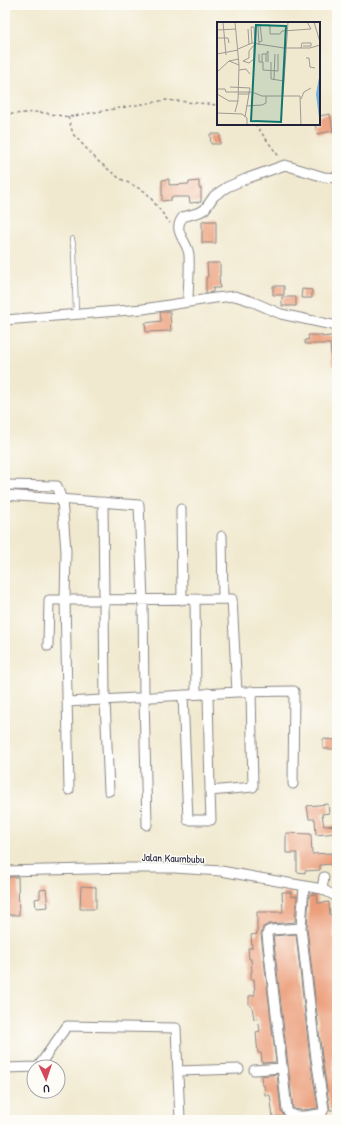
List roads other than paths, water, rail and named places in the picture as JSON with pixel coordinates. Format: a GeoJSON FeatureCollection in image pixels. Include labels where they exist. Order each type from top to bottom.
{"type":"FeatureCollection","features":[{"type":"Feature","properties":{"kind":"street"},"geometry":{"type":"LineString","coordinates":[[188,302],[189,253],[188,248],[179,234],[181,219],[183,217],[205,209],[214,196],[227,187],[285,165],[324,177],[337,178]]}},
{"type":"Feature","properties":{"kind":"street"},"geometry":{"type":"LineString","coordinates":[[5,320],[143,309],[235,296],[281,314],[337,326]]}},
{"type":"Feature","properties":{"kind":"street"},"geometry":{"type":"LineString","coordinates":[[5,485],[57,486],[62,500],[66,551],[65,600],[69,790]]}},
{"type":"Feature","properties":{"kind":"street"},"geometry":{"type":"LineString","coordinates":[[5,495],[139,505],[143,600],[147,825]]}},
{"type":"Feature","properties":{"kind":"street"},"geometry":{"type":"LineString","coordinates":[[103,502],[104,700],[108,791]]}},
{"type":"Feature","properties":{"kind":"street"},"geometry":{"type":"LineString","coordinates":[[181,509],[183,600]]}},
{"type":"Feature","properties":{"kind":"street"},"geometry":{"type":"LineString","coordinates":[[222,536],[223,599]]}},
{"type":"Feature","properties":{"kind":"street"},"geometry":{"type":"LineString","coordinates":[[195,599],[196,694]]}},
{"type":"Feature","properties":{"kind":"street"},"geometry":{"type":"LineString","coordinates":[[48,646],[49,600],[232,599],[237,692]]}},
{"type":"Feature","properties":{"kind":"street"},"geometry":{"type":"LineString","coordinates":[[210,791],[253,787],[251,691]]}},
{"type":"Feature","properties":{"kind":"street"},"geometry":{"type":"LineString","coordinates":[[68,702],[208,693],[294,691],[293,784]]}},
{"type":"Feature","properties":{"kind":"street"},"geometry":{"type":"LineString","coordinates":[[183,695],[188,820],[211,820],[208,693]]}},
{"type":"Feature","properties":{"kind":"street","name":"Jalan Kaumbubu"},"geometry":{"type":"LineString","coordinates":[[5,871],[174,868],[221,871],[322,889],[337,897]]}},
{"type":"Feature","properties":{"kind":"street"},"geometry":{"type":"LineString","coordinates":[[322,889],[324,877]]}},
{"type":"Feature","properties":{"kind":"street"},"geometry":{"type":"LineString","coordinates":[[301,928],[271,930],[268,931],[267,935],[288,1113],[294,1116],[322,1113],[324,1109],[316,1058],[301,928],[304,886]]}},
{"type":"Feature","properties":{"kind":"street"},"geometry":{"type":"LineString","coordinates":[[5,1068],[38,1067],[67,1026],[176,1028],[180,1120]]}},
{"type":"Feature","properties":{"kind":"street"},"geometry":{"type":"LineString","coordinates":[[254,1070],[282,1068]]}},
{"type":"Feature","properties":{"kind":"street"},"geometry":{"type":"LineString","coordinates":[[178,1071],[239,1069]]}},
{"type":"Feature","properties":{"kind":"lane"},"geometry":{"type":"LineString","coordinates":[[72,239],[74,251],[76,314]]}}]}
